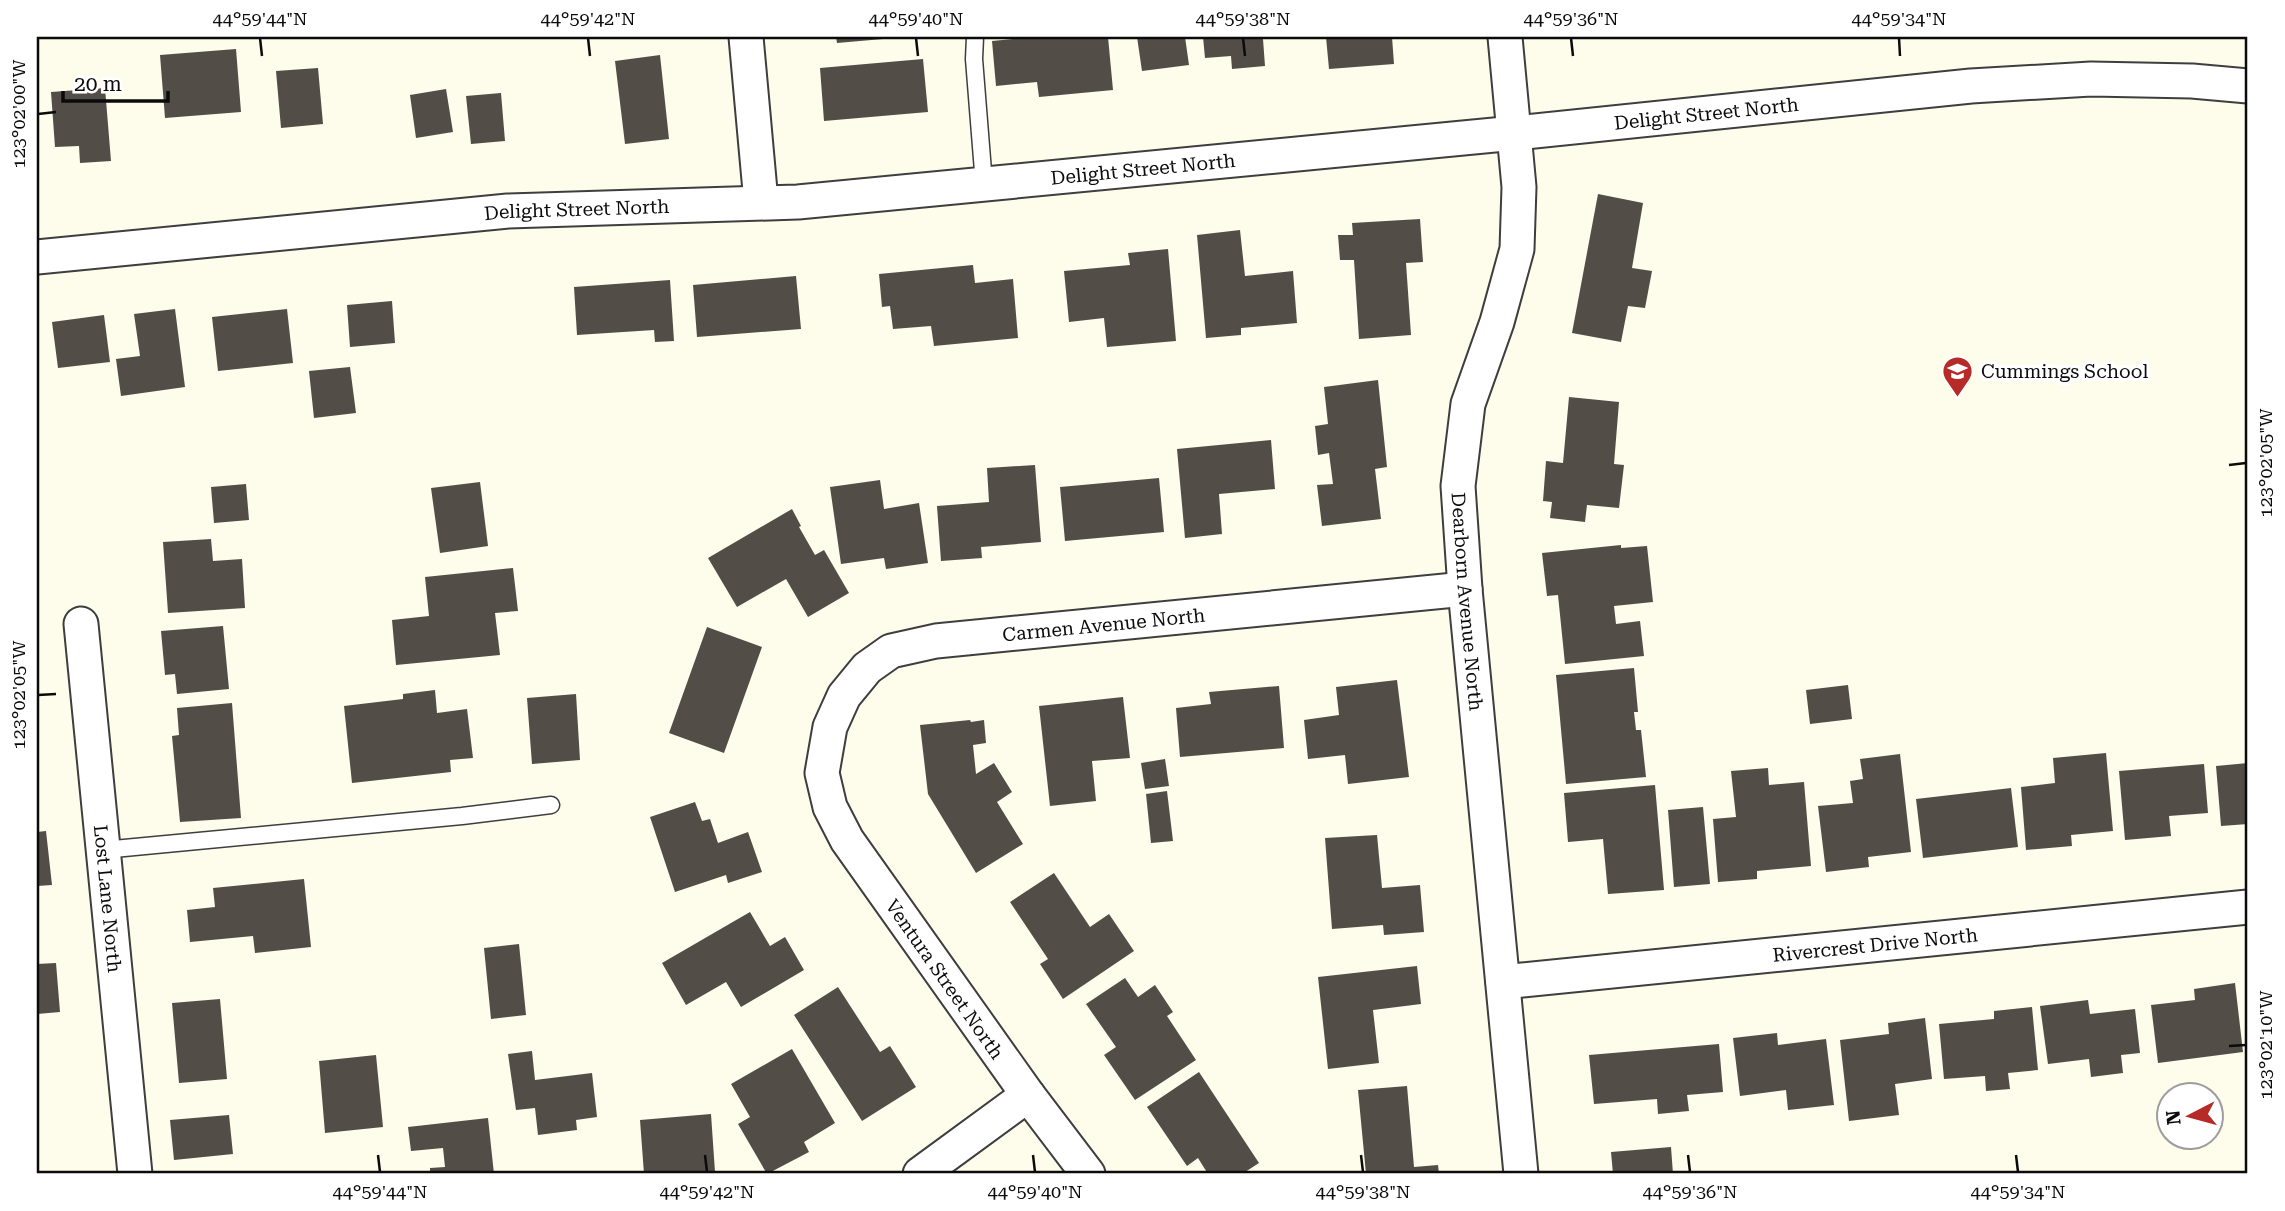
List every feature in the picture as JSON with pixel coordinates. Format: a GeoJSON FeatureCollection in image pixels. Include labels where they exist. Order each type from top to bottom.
{"type":"FeatureCollection","features":[{"type":"Feature","properties":{"kind":"street"},"geometry":{"type":"LineString","coordinates":[[746,37],[761,202]]}},
{"type":"Feature","properties":{"kind":"street","name":"Dearborn Avenue North"},"geometry":{"type":"LineString","coordinates":[[1505,37],[1519,187],[1517,249],[1497,322],[1468,404],[1458,486],[1465,589],[1521,1174]]}},
{"type":"Feature","properties":{"kind":"street","name":"Delight Street North"},"geometry":{"type":"LineString","coordinates":[[37,257],[508,211],[797,202],[1985,85],[2091,79],[2192,81],[2248,86]]}},
{"type":"Feature","properties":{"kind":"street","name":"Carmen Avenue North"},"geometry":{"type":"LineString","coordinates":[[822,773],[830,727],[844,696],[867,668],[891,651],[936,641],[1465,589]]}},
{"type":"Feature","properties":{"kind":"street","name":"Lost Lane North"},"geometry":{"type":"LineString","coordinates":[[81,624],[135,1174]]}},
{"type":"Feature","properties":{"kind":"street","name":"Ventura Street North"},"geometry":{"type":"LineString","coordinates":[[822,773],[830,807],[847,840],[1028,1095],[1088,1174]]}},
{"type":"Feature","properties":{"kind":"street","name":"Rivercrest Drive North"},"geometry":{"type":"LineString","coordinates":[[1503,982],[2248,907]]}},
{"type":"Feature","properties":{"kind":"street"},"geometry":{"type":"LineString","coordinates":[[920,1174],[1028,1095]]}},
{"type":"Feature","properties":{"kind":"lane"},"geometry":{"type":"LineString","coordinates":[[975,37],[974,59],[984,184]]}},
{"type":"Feature","properties":{"kind":"lane"},"geometry":{"type":"LineString","coordinates":[[103,850],[551,805]]}},
{"type":"Feature","properties":{"kind":"building"},"geometry":{"type":"Polygon","coordinates":[[[836,37],[883,37],[883,39],[837,43],[836,37]]]}},
{"type":"Feature","properties":{"kind":"building"},"geometry":{"type":"Polygon","coordinates":[[[1035,37],[1108,37],[1113,90],[1039,97],[1037,82],[996,86],[992,41],[1035,37]]]}},
{"type":"Feature","properties":{"kind":"building"},"geometry":{"type":"Polygon","coordinates":[[[1137,37],[1185,37],[1189,65],[1142,71],[1137,37]]]}},
{"type":"Feature","properties":{"kind":"building"},"geometry":{"type":"Polygon","coordinates":[[[1203,37],[1271,37],[1263,39],[1265,66],[1232,69],[1231,56],[1205,58],[1203,37]]]}},
{"type":"Feature","properties":{"kind":"building"},"geometry":{"type":"Polygon","coordinates":[[[1326,37],[1392,37],[1394,64],[1329,69],[1326,37]]]}},
{"type":"Feature","properties":{"kind":"building"},"geometry":{"type":"Polygon","coordinates":[[[236,49],[241,112],[165,118],[160,55],[236,49]]]}},
{"type":"Feature","properties":{"kind":"building"},"geometry":{"type":"Polygon","coordinates":[[[660,55],[669,139],[625,144],[615,61],[660,55]]]}},
{"type":"Feature","properties":{"kind":"building"},"geometry":{"type":"Polygon","coordinates":[[[923,59],[928,112],[824,121],[820,68],[923,59]]]}},
{"type":"Feature","properties":{"kind":"building"},"geometry":{"type":"Polygon","coordinates":[[[318,68],[323,124],[281,128],[276,71],[318,68]]]}},
{"type":"Feature","properties":{"kind":"building"},"geometry":{"type":"Polygon","coordinates":[[[105,88],[111,161],[80,163],[79,146],[55,147],[51,92],[105,88]]]}},
{"type":"Feature","properties":{"kind":"building"},"geometry":{"type":"Polygon","coordinates":[[[446,89],[453,132],[416,138],[410,95],[446,89]]]}},
{"type":"Feature","properties":{"kind":"building"},"geometry":{"type":"Polygon","coordinates":[[[501,93],[505,141],[471,144],[466,96],[501,93]]]}},
{"type":"Feature","properties":{"kind":"building"},"geometry":{"type":"Polygon","coordinates":[[[1598,194],[1643,203],[1632,268],[1652,271],[1645,308],[1628,306],[1621,342],[1572,333],[1598,194]]]}},
{"type":"Feature","properties":{"kind":"building"},"geometry":{"type":"Polygon","coordinates":[[[1420,219],[1423,262],[1406,263],[1411,335],[1359,339],[1354,260],[1340,260],[1338,235],[1353,235],[1352,223],[1420,219]]]}},
{"type":"Feature","properties":{"kind":"building"},"geometry":{"type":"Polygon","coordinates":[[[1240,230],[1245,276],[1293,271],[1297,323],[1241,328],[1241,335],[1206,338],[1197,235],[1240,230]]]}},
{"type":"Feature","properties":{"kind":"building"},"geometry":{"type":"Polygon","coordinates":[[[1168,249],[1176,341],[1107,347],[1104,318],[1069,322],[1064,271],[1130,265],[1128,253],[1168,249]]]}},
{"type":"Feature","properties":{"kind":"building"},"geometry":{"type":"Polygon","coordinates":[[[973,265],[975,283],[1013,279],[1018,338],[934,346],[931,326],[893,329],[890,306],[882,307],[879,274],[973,265]]]}},
{"type":"Feature","properties":{"kind":"building"},"geometry":{"type":"Polygon","coordinates":[[[796,276],[801,329],[697,337],[693,285],[796,276]]]}},
{"type":"Feature","properties":{"kind":"building"},"geometry":{"type":"Polygon","coordinates":[[[670,280],[674,341],[655,342],[654,330],[577,335],[574,287],[670,280]]]}},
{"type":"Feature","properties":{"kind":"building"},"geometry":{"type":"Polygon","coordinates":[[[392,301],[395,343],[350,347],[347,305],[392,301]]]}},
{"type":"Feature","properties":{"kind":"building"},"geometry":{"type":"Polygon","coordinates":[[[175,309],[185,387],[121,396],[116,359],[140,356],[134,314],[175,309]]]}},
{"type":"Feature","properties":{"kind":"building"},"geometry":{"type":"Polygon","coordinates":[[[287,309],[293,363],[218,371],[212,317],[287,309]]]}},
{"type":"Feature","properties":{"kind":"building"},"geometry":{"type":"Polygon","coordinates":[[[104,315],[110,362],[58,368],[52,322],[104,315]]]}},
{"type":"Feature","properties":{"kind":"building"},"geometry":{"type":"Polygon","coordinates":[[[350,367],[356,413],[314,418],[309,371],[350,367]]]}},
{"type":"Feature","properties":{"kind":"building"},"geometry":{"type":"Polygon","coordinates":[[[1378,380],[1387,467],[1375,469],[1381,519],[1322,526],[1317,485],[1333,484],[1329,453],[1318,455],[1315,426],[1328,424],[1324,387],[1378,380]]]}},
{"type":"Feature","properties":{"kind":"building"},"geometry":{"type":"Polygon","coordinates":[[[1569,397],[1619,402],[1614,464],[1624,465],[1619,508],[1587,505],[1585,522],[1550,518],[1552,502],[1543,501],[1546,461],[1563,463],[1569,397]]]}},
{"type":"Feature","properties":{"kind":"building"},"geometry":{"type":"Polygon","coordinates":[[[1271,440],[1275,489],[1219,494],[1222,534],[1185,538],[1177,449],[1271,440]]]}},
{"type":"Feature","properties":{"kind":"building"},"geometry":{"type":"Polygon","coordinates":[[[1035,465],[1041,542],[981,547],[982,558],[941,561],[937,506],[989,502],[987,468],[1035,465]]]}},
{"type":"Feature","properties":{"kind":"building"},"geometry":{"type":"Polygon","coordinates":[[[1159,478],[1164,532],[1065,541],[1060,487],[1159,478]]]}},
{"type":"Feature","properties":{"kind":"building"},"geometry":{"type":"Polygon","coordinates":[[[880,480],[884,509],[919,503],[928,563],[886,569],[884,558],[841,564],[830,487],[880,480]]]}},
{"type":"Feature","properties":{"kind":"building"},"geometry":{"type":"Polygon","coordinates":[[[480,482],[488,546],[440,553],[431,488],[480,482]]]}},
{"type":"Feature","properties":{"kind":"building"},"geometry":{"type":"Polygon","coordinates":[[[246,484],[249,520],[214,523],[211,487],[246,484]]]}},
{"type":"Feature","properties":{"kind":"building"},"geometry":{"type":"Polygon","coordinates":[[[792,509],[815,555],[824,550],[849,593],[808,617],[786,579],[737,607],[708,558],[792,509]]]}},
{"type":"Feature","properties":{"kind":"building"},"geometry":{"type":"Polygon","coordinates":[[[211,539],[213,561],[242,559],[245,608],[168,613],[163,542],[211,539]]]}},
{"type":"Feature","properties":{"kind":"building"},"geometry":{"type":"Polygon","coordinates":[[[1621,545],[1621,548],[1647,546],[1653,602],[1614,606],[1616,624],[1640,621],[1644,656],[1565,664],[1558,595],[1547,596],[1542,553],[1621,545]]]}},
{"type":"Feature","properties":{"kind":"building"},"geometry":{"type":"Polygon","coordinates":[[[513,568],[518,611],[495,613],[500,655],[396,665],[392,620],[429,616],[425,577],[513,568]]]}},
{"type":"Feature","properties":{"kind":"building"},"geometry":{"type":"Polygon","coordinates":[[[223,626],[229,689],[177,694],[175,674],[165,675],[161,631],[223,626]]]}},
{"type":"Feature","properties":{"kind":"building"},"geometry":{"type":"Polygon","coordinates":[[[707,627],[762,647],[724,753],[669,733],[707,627]]]}},
{"type":"Feature","properties":{"kind":"building"},"geometry":{"type":"Polygon","coordinates":[[[1634,668],[1638,712],[1634,712],[1636,730],[1641,730],[1646,777],[1566,784],[1556,675],[1634,668]]]}},
{"type":"Feature","properties":{"kind":"building"},"geometry":{"type":"Polygon","coordinates":[[[1397,680],[1409,777],[1348,784],[1345,755],[1308,759],[1304,720],[1339,715],[1336,687],[1397,680]]]}},
{"type":"Feature","properties":{"kind":"building"},"geometry":{"type":"Polygon","coordinates":[[[1848,685],[1852,719],[1810,724],[1806,690],[1848,685]]]}},
{"type":"Feature","properties":{"kind":"building"},"geometry":{"type":"Polygon","coordinates":[[[1279,686],[1284,748],[1180,757],[1176,708],[1211,704],[1209,692],[1279,686]]]}},
{"type":"Feature","properties":{"kind":"building"},"geometry":{"type":"Polygon","coordinates":[[[435,690],[437,713],[467,709],[473,758],[450,760],[451,772],[352,783],[344,706],[403,699],[403,694],[435,690]]]}},
{"type":"Feature","properties":{"kind":"building"},"geometry":{"type":"Polygon","coordinates":[[[576,694],[580,760],[532,764],[527,698],[576,694]]]}},
{"type":"Feature","properties":{"kind":"building"},"geometry":{"type":"Polygon","coordinates":[[[1123,697],[1130,758],[1092,761],[1096,801],[1050,806],[1039,706],[1123,697]]]}},
{"type":"Feature","properties":{"kind":"building"},"geometry":{"type":"Polygon","coordinates":[[[232,703],[241,818],[180,822],[172,736],[179,735],[177,708],[232,703]]]}},
{"type":"Feature","properties":{"kind":"building"},"geometry":{"type":"Polygon","coordinates":[[[984,720],[986,743],[973,745],[976,774],[994,763],[1012,792],[997,802],[1023,844],[976,873],[928,794],[920,725],[984,720]]]}},
{"type":"Feature","properties":{"kind":"building"},"geometry":{"type":"Polygon","coordinates":[[[2106,753],[2113,831],[2071,835],[2072,846],[2026,850],[2021,787],[2055,783],[2053,758],[2106,753]]]}},
{"type":"Feature","properties":{"kind":"building"},"geometry":{"type":"Polygon","coordinates":[[[1900,754],[1911,852],[1868,857],[1869,867],[1826,872],[1818,806],[1853,803],[1850,781],[1863,779],[1860,759],[1900,754]]]}},
{"type":"Feature","properties":{"kind":"building"},"geometry":{"type":"Polygon","coordinates":[[[1165,759],[1169,786],[1145,789],[1141,763],[1165,759]]]}},
{"type":"Feature","properties":{"kind":"building"},"geometry":{"type":"Polygon","coordinates":[[[2248,763],[2248,824],[2221,826],[2216,766],[2248,763]]]}},
{"type":"Feature","properties":{"kind":"building"},"geometry":{"type":"Polygon","coordinates":[[[2204,764],[2208,813],[2169,816],[2171,836],[2125,840],[2119,771],[2204,764]]]}},
{"type":"Feature","properties":{"kind":"building"},"geometry":{"type":"Polygon","coordinates":[[[1768,768],[1769,785],[1804,782],[1811,866],[1757,871],[1757,879],[1718,882],[1713,819],[1736,817],[1731,771],[1768,768]]]}},
{"type":"Feature","properties":{"kind":"building"},"geometry":{"type":"Polygon","coordinates":[[[1655,785],[1664,890],[1608,894],[1603,839],[1568,842],[1564,793],[1655,785]]]}},
{"type":"Feature","properties":{"kind":"building"},"geometry":{"type":"Polygon","coordinates":[[[2011,788],[2018,847],[1923,858],[1916,799],[2011,788]]]}},
{"type":"Feature","properties":{"kind":"building"},"geometry":{"type":"Polygon","coordinates":[[[1167,791],[1173,841],[1151,843],[1146,794],[1167,791]]]}},
{"type":"Feature","properties":{"kind":"building"},"geometry":{"type":"Polygon","coordinates":[[[695,802],[702,821],[710,819],[718,843],[748,832],[762,872],[728,883],[726,875],[675,892],[650,817],[695,802]]]}},
{"type":"Feature","properties":{"kind":"building"},"geometry":{"type":"Polygon","coordinates":[[[1703,807],[1710,884],[1674,887],[1668,810],[1703,807]]]}},
{"type":"Feature","properties":{"kind":"building"},"geometry":{"type":"Polygon","coordinates":[[[46,831],[52,885],[37,886],[37,832],[46,831]]]}},
{"type":"Feature","properties":{"kind":"building"},"geometry":{"type":"Polygon","coordinates":[[[1377,835],[1382,888],[1420,885],[1424,932],[1384,935],[1383,925],[1332,929],[1325,838],[1377,835]]]}},
{"type":"Feature","properties":{"kind":"building"},"geometry":{"type":"Polygon","coordinates":[[[1054,873],[1090,927],[1109,914],[1134,951],[1063,999],[1040,964],[1048,959],[1010,902],[1054,873]]]}},
{"type":"Feature","properties":{"kind":"building"},"geometry":{"type":"Polygon","coordinates":[[[304,879],[311,947],[255,953],[253,936],[190,942],[187,910],[215,907],[213,888],[304,879]]]}},
{"type":"Feature","properties":{"kind":"building"},"geometry":{"type":"Polygon","coordinates":[[[750,912],[770,946],[785,937],[804,970],[741,1007],[726,982],[686,1005],[662,963],[750,912]]]}},
{"type":"Feature","properties":{"kind":"building"},"geometry":{"type":"Polygon","coordinates":[[[519,944],[526,1015],[491,1019],[484,948],[519,944]]]}},
{"type":"Feature","properties":{"kind":"building"},"geometry":{"type":"Polygon","coordinates":[[[56,963],[60,1012],[37,1014],[37,964],[56,963]]]}},
{"type":"Feature","properties":{"kind":"building"},"geometry":{"type":"Polygon","coordinates":[[[1417,966],[1421,1004],[1373,1010],[1379,1063],[1328,1069],[1318,977],[1417,966]]]}},
{"type":"Feature","properties":{"kind":"building"},"geometry":{"type":"Polygon","coordinates":[[[1125,978],[1138,997],[1155,985],[1173,1012],[1167,1016],[1196,1060],[1135,1100],[1104,1055],[1116,1047],[1086,1004],[1125,978]]]}},
{"type":"Feature","properties":{"kind":"building"},"geometry":{"type":"Polygon","coordinates":[[[2235,983],[2243,1052],[2158,1063],[2151,1005],[2195,1000],[2194,989],[2235,983]]]}},
{"type":"Feature","properties":{"kind":"building"},"geometry":{"type":"Polygon","coordinates":[[[838,987],[880,1052],[890,1046],[916,1087],[862,1121],[794,1015],[838,987]]]}},
{"type":"Feature","properties":{"kind":"building"},"geometry":{"type":"Polygon","coordinates":[[[220,999],[227,1079],[179,1083],[172,1003],[220,999]]]}},
{"type":"Feature","properties":{"kind":"building"},"geometry":{"type":"Polygon","coordinates":[[[2088,1000],[2090,1014],[2135,1009],[2140,1053],[2121,1055],[2123,1073],[2091,1077],[2089,1059],[2048,1064],[2040,1006],[2088,1000]]]}},
{"type":"Feature","properties":{"kind":"building"},"geometry":{"type":"Polygon","coordinates":[[[2032,1007],[2038,1070],[2008,1073],[2010,1089],[1986,1091],[1985,1076],[1944,1079],[1939,1024],[1994,1019],[1994,1011],[2032,1007]]]}},
{"type":"Feature","properties":{"kind":"building"},"geometry":{"type":"Polygon","coordinates":[[[1925,1018],[1932,1079],[1895,1084],[1899,1115],[1849,1121],[1840,1040],[1889,1034],[1888,1023],[1925,1018]]]}},
{"type":"Feature","properties":{"kind":"building"},"geometry":{"type":"Polygon","coordinates":[[[1777,1033],[1778,1045],[1826,1039],[1834,1105],[1788,1110],[1786,1090],[1740,1096],[1733,1038],[1777,1033]]]}},
{"type":"Feature","properties":{"kind":"building"},"geometry":{"type":"Polygon","coordinates":[[[1719,1044],[1723,1092],[1687,1095],[1689,1111],[1658,1114],[1657,1099],[1594,1104],[1589,1055],[1719,1044]]]}},
{"type":"Feature","properties":{"kind":"building"},"geometry":{"type":"Polygon","coordinates":[[[792,1049],[835,1123],[804,1142],[809,1152],[767,1174],[738,1124],[750,1117],[731,1084],[792,1049]]]}},
{"type":"Feature","properties":{"kind":"building"},"geometry":{"type":"Polygon","coordinates":[[[532,1051],[535,1080],[592,1073],[597,1117],[576,1120],[577,1130],[538,1135],[535,1108],[516,1110],[508,1054],[532,1051]]]}},
{"type":"Feature","properties":{"kind":"building"},"geometry":{"type":"Polygon","coordinates":[[[376,1055],[383,1127],[325,1133],[319,1061],[376,1055]]]}},
{"type":"Feature","properties":{"kind":"building"},"geometry":{"type":"Polygon","coordinates":[[[1199,1072],[1259,1163],[1242,1174],[1208,1174],[1198,1158],[1187,1166],[1147,1107],[1199,1072]]]}},
{"type":"Feature","properties":{"kind":"building"},"geometry":{"type":"Polygon","coordinates":[[[1407,1086],[1414,1167],[1438,1165],[1439,1174],[1366,1174],[1358,1090],[1407,1086]]]}},
{"type":"Feature","properties":{"kind":"building"},"geometry":{"type":"Polygon","coordinates":[[[711,1114],[715,1172],[644,1174],[640,1120],[711,1114]]]}},
{"type":"Feature","properties":{"kind":"building"},"geometry":{"type":"Polygon","coordinates":[[[229,1115],[233,1154],[174,1160],[170,1120],[229,1115]]]}},
{"type":"Feature","properties":{"kind":"building"},"geometry":{"type":"Polygon","coordinates":[[[488,1118],[494,1174],[430,1174],[430,1168],[445,1167],[443,1148],[411,1151],[408,1127],[488,1118]]]}},
{"type":"Feature","properties":{"kind":"building"},"geometry":{"type":"Polygon","coordinates":[[[1671,1147],[1673,1174],[1613,1174],[1611,1152],[1671,1147]]]}},
{"type":"Feature","properties":{"kind":"place","name":"Cummings School"},"geometry":{"type":"Point","coordinates":[1958,398]}}]}
